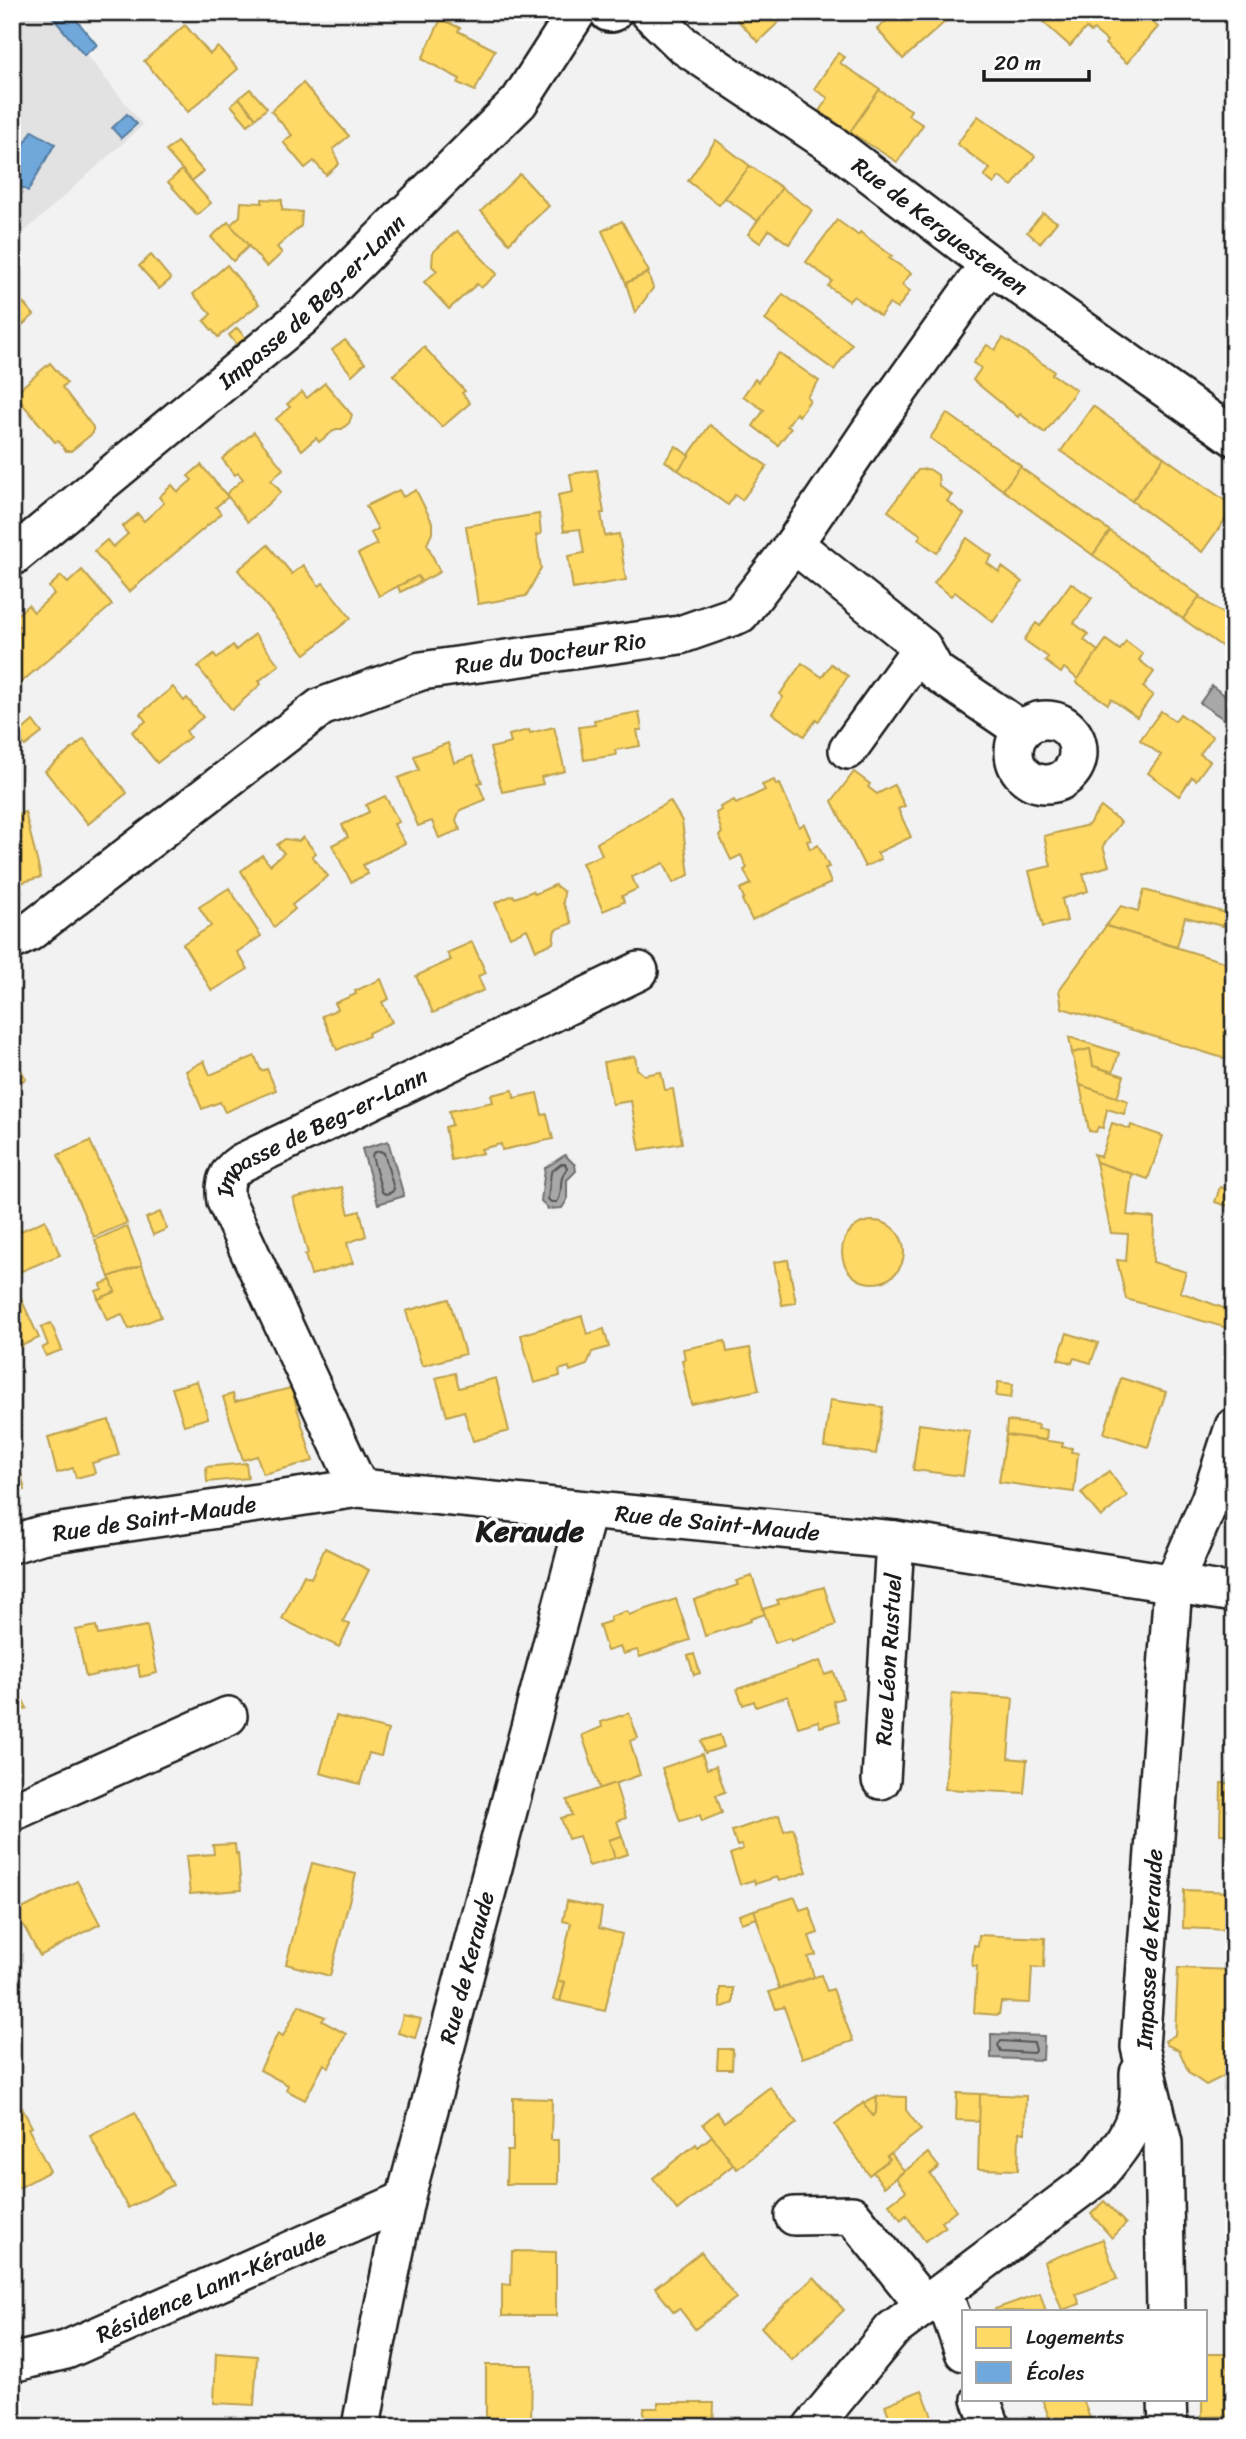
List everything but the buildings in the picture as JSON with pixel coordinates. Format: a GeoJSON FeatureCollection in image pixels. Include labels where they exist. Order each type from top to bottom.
{"type":"FeatureCollection","features":[{"type":"Feature","properties":{"kind":"street","name":"Impasse de Beg-er-Lann"},"geometry":{"type":"LineString","coordinates":[[12,557],[301,318],[519,102],[577,12]]}},
{"type":"Feature","properties":{"kind":"street","name":"Rue de Kerguestenen"},"geometry":{"type":"LineString","coordinates":[[649,12],[683,45],[834,146],[989,264],[1234,437]]}},
{"type":"Feature","properties":{"kind":"street","name":"Rue du Docteur Rio"},"geometry":{"type":"LineString","coordinates":[[12,941],[28,933],[321,707],[421,671],[680,635],[740,614],[794,544],[870,431],[989,264]]}},
{"type":"Feature","properties":{"kind":"street"},"geometry":{"type":"LineString","coordinates":[[794,544],[922,647],[934,671],[1022,730]]}},
{"type":"Feature","properties":{"kind":"street"},"geometry":{"type":"LineString","coordinates":[[848,750],[922,647]]}},
{"type":"Feature","properties":{"kind":"street","name":"Impasse de Beg-er-Lann"},"geometry":{"type":"LineString","coordinates":[[359,1488],[226,1201],[226,1178],[232,1169],[241,1163],[639,971]]}},
{"type":"Feature","properties":{"kind":"street"},"geometry":{"type":"LineString","coordinates":[[1173,1585],[1210,1500],[1234,1427]]}},
{"type":"Feature","properties":{"kind":"street","name":"Rue de Saint-Maude"},"geometry":{"type":"LineString","coordinates":[[12,1544],[41,1535],[359,1488],[895,1541],[1234,1593]]}},
{"type":"Feature","properties":{"kind":"street","name":"Rue de Keraude"},"geometry":{"type":"LineString","coordinates":[[361,2427],[405,2200],[587,1512]]}},
{"type":"Feature","properties":{"kind":"street","name":"Rue Léon Rustuel"},"geometry":{"type":"LineString","coordinates":[[881,1780],[895,1541]]}},
{"type":"Feature","properties":{"kind":"street","name":"Impasse de Keraude"},"geometry":{"type":"LineString","coordinates":[[1166,2310],[1163,2143],[1140,2047],[1173,1585]]}},
{"type":"Feature","properties":{"kind":"street"},"geometry":{"type":"LineString","coordinates":[[12,1812],[229,1716]]}},
{"type":"Feature","properties":{"kind":"street"},"geometry":{"type":"LineString","coordinates":[[812,2427],[892,2330],[1096,2177],[1128,2133],[1138,2107],[1140,2047]]}},
{"type":"Feature","properties":{"kind":"street","name":"Résidence Lann-Kéraude"},"geometry":{"type":"LineString","coordinates":[[12,2362],[66,2350],[405,2200]]}},
{"type":"Feature","properties":{"kind":"street"},"geometry":{"type":"LineString","coordinates":[[794,2216],[852,2214],[934,2299],[962,2348]]}},
{"type":"Feature","properties":{"kind":"street"},"geometry":{"type":"LineString","coordinates":[[981,2400],[991,2427]]}},
{"type":"Feature","properties":{"kind":"street"},"geometry":{"type":"LineString","coordinates":[[1167,2400],[1168,2427]]}},
{"type":"Feature","properties":{"kind":"shaded area"},"geometry":{"type":"Polygon","coordinates":[[[12,12],[52,12],[143,125],[12,243],[12,12]]]}},
{"type":"Feature","properties":{"kind":"water"},"geometry":{"type":"Polygon","coordinates":[[[1212,686],[1234,702],[1234,721],[1231,724],[1200,703],[1212,686]]]}},
{"type":"Feature","properties":{"kind":"water"},"geometry":{"type":"Polygon","coordinates":[[[388,1141],[404,1196],[378,1204],[362,1149],[388,1141]]]}},
{"type":"Feature","properties":{"kind":"water"},"geometry":{"type":"Polygon","coordinates":[[[565,1155],[575,1165],[576,1171],[567,1180],[567,1200],[562,1208],[548,1209],[541,1201],[545,1168],[565,1155]]]}},
{"type":"Feature","properties":{"kind":"water"},"geometry":{"type":"Polygon","coordinates":[[[991,2034],[1044,2036],[1043,2060],[991,2058],[991,2034]]]}},
{"type":"Feature","properties":{"kind":"district","name":"Keraude"},"geometry":{"type":"Point","coordinates":[530,1531]}}]}
